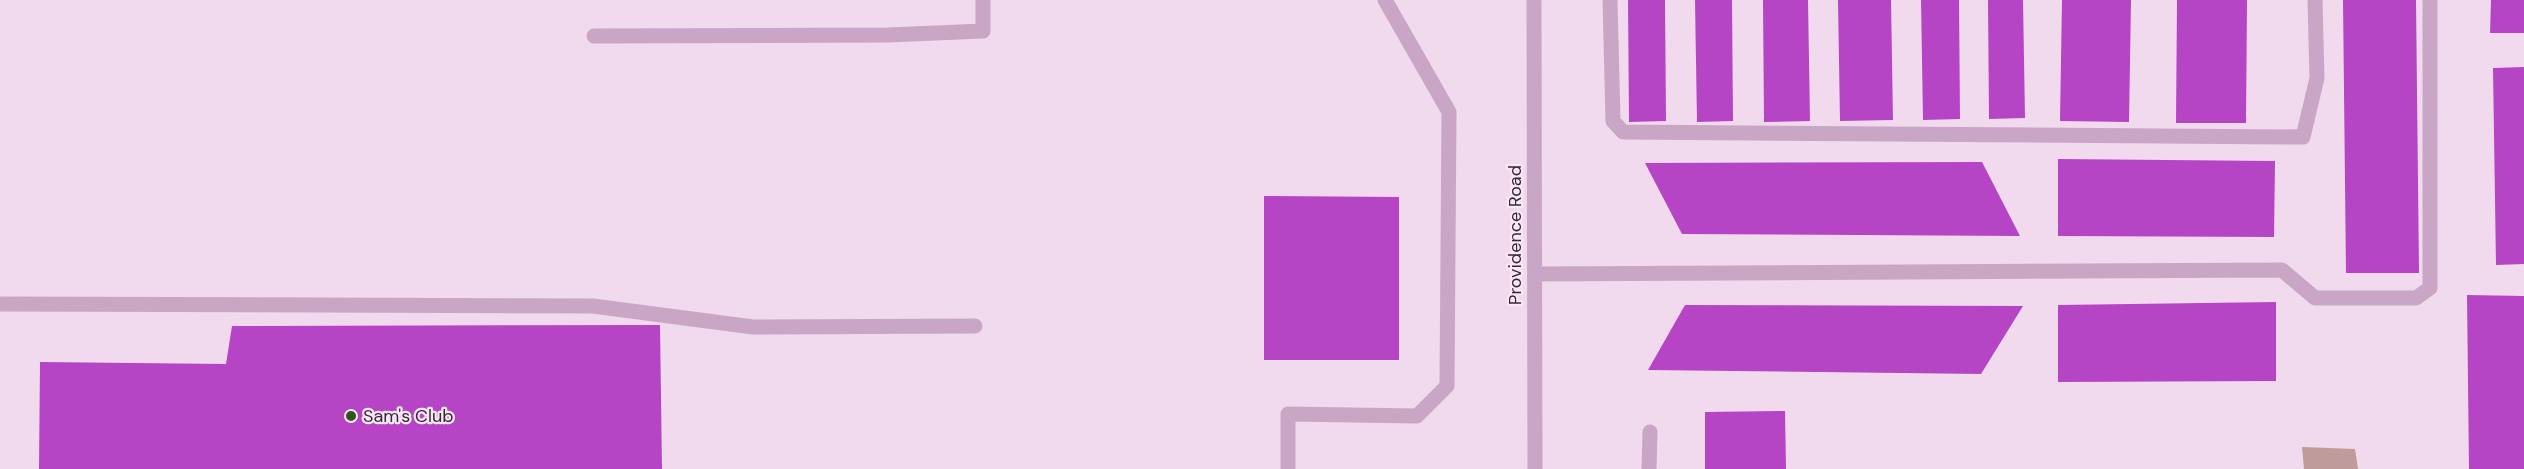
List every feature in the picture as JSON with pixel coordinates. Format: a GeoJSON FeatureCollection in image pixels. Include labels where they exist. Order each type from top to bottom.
{"type":"FeatureCollection","features":[{"type":"Feature","properties":{"kind":"street"},"geometry":{"type":"LineString","coordinates":[[594,36],[888,35],[983,31],[983,0]]}},
{"type":"Feature","properties":{"kind":"street"},"geometry":{"type":"LineString","coordinates":[[1288,469],[1288,414],[1417,416],[1447,386],[1449,112],[1385,0]]}},
{"type":"Feature","properties":{"kind":"street","name":"Providence Road"},"geometry":{"type":"LineString","coordinates":[[1534,0],[1535,469]]}},
{"type":"Feature","properties":{"kind":"street"},"geometry":{"type":"LineString","coordinates":[[1610,0],[1613,121],[1623,132],[2291,137],[2303,137],[2317,78],[2315,0]]}},
{"type":"Feature","properties":{"kind":"street"},"geometry":{"type":"LineString","coordinates":[[1535,274],[2282,270],[2315,298],[2416,298],[2430,288],[2430,0]]}},
{"type":"Feature","properties":{"kind":"street"},"geometry":{"type":"LineString","coordinates":[[0,304],[593,306],[753,327],[975,326]]}},
{"type":"Feature","properties":{"kind":"street"},"geometry":{"type":"LineString","coordinates":[[1649,469],[1650,432]]}},
{"type":"Feature","properties":{"kind":"shaded area"},"geometry":{"type":"Polygon","coordinates":[[[2302,447],[2355,449],[2358,469],[2304,469],[2302,447]]]}},
{"type":"Feature","properties":{"kind":"building"},"geometry":{"type":"Polygon","coordinates":[[[1628,0],[1665,0],[1666,121],[1629,122],[1628,0]]]}},
{"type":"Feature","properties":{"kind":"building"},"geometry":{"type":"Polygon","coordinates":[[[1695,0],[1732,0],[1733,121],[1697,122],[1695,0]]]}},
{"type":"Feature","properties":{"kind":"building"},"geometry":{"type":"Polygon","coordinates":[[[1763,0],[1808,0],[1810,121],[1764,122],[1763,0]]]}},
{"type":"Feature","properties":{"kind":"building"},"geometry":{"type":"Polygon","coordinates":[[[1838,0],[1891,0],[1893,120],[1840,121],[1838,0]]]}},
{"type":"Feature","properties":{"kind":"building"},"geometry":{"type":"Polygon","coordinates":[[[1921,0],[1959,0],[1960,119],[1923,120],[1921,0]]]}},
{"type":"Feature","properties":{"kind":"building"},"geometry":{"type":"Polygon","coordinates":[[[1988,0],[2023,0],[2025,118],[1989,119],[1988,0]]]}},
{"type":"Feature","properties":{"kind":"building"},"geometry":{"type":"Polygon","coordinates":[[[2062,0],[2131,0],[2129,122],[2060,121],[2062,0]]]}},
{"type":"Feature","properties":{"kind":"building"},"geometry":{"type":"Polygon","coordinates":[[[2177,0],[2247,0],[2246,123],[2176,123],[2177,0]]]}},
{"type":"Feature","properties":{"kind":"building"},"geometry":{"type":"Polygon","coordinates":[[[2343,0],[2416,0],[2419,273],[2346,273],[2343,0]]]}},
{"type":"Feature","properties":{"kind":"building"},"geometry":{"type":"Polygon","coordinates":[[[2491,0],[2524,0],[2524,33],[2490,33],[2491,0]]]}},
{"type":"Feature","properties":{"kind":"building"},"geometry":{"type":"Polygon","coordinates":[[[2524,67],[2524,264],[2496,265],[2493,68],[2524,67]]]}},
{"type":"Feature","properties":{"kind":"building"},"geometry":{"type":"Polygon","coordinates":[[[2058,159],[2275,161],[2274,237],[2058,236],[2058,159]]]}},
{"type":"Feature","properties":{"kind":"building"},"geometry":{"type":"Polygon","coordinates":[[[1982,162],[2020,236],[1682,234],[1645,163],[1982,162]]]}},
{"type":"Feature","properties":{"kind":"building"},"geometry":{"type":"Polygon","coordinates":[[[1264,196],[1399,197],[1399,360],[1264,360],[1264,196]]]}},
{"type":"Feature","properties":{"kind":"building"},"geometry":{"type":"Polygon","coordinates":[[[2467,295],[2524,296],[2524,469],[2469,469],[2467,295]]]}},
{"type":"Feature","properties":{"kind":"building"},"geometry":{"type":"Polygon","coordinates":[[[2276,302],[2276,381],[2058,382],[2058,305],[2276,302]]]}},
{"type":"Feature","properties":{"kind":"building"},"geometry":{"type":"Polygon","coordinates":[[[1685,305],[2023,306],[1981,374],[1648,370],[1685,305]]]}},
{"type":"Feature","properties":{"kind":"building","name":"Sam's Club"},"geometry":{"type":"Polygon","coordinates":[[[660,325],[662,469],[39,469],[40,362],[226,364],[232,326],[660,325]]]}},
{"type":"Feature","properties":{"kind":"building"},"geometry":{"type":"Polygon","coordinates":[[[1785,411],[1786,469],[1705,469],[1705,412],[1785,411]]]}},
{"type":"Feature","properties":{"kind":"place","name":"Sam's Club"},"geometry":{"type":"Point","coordinates":[351,416]}}]}
